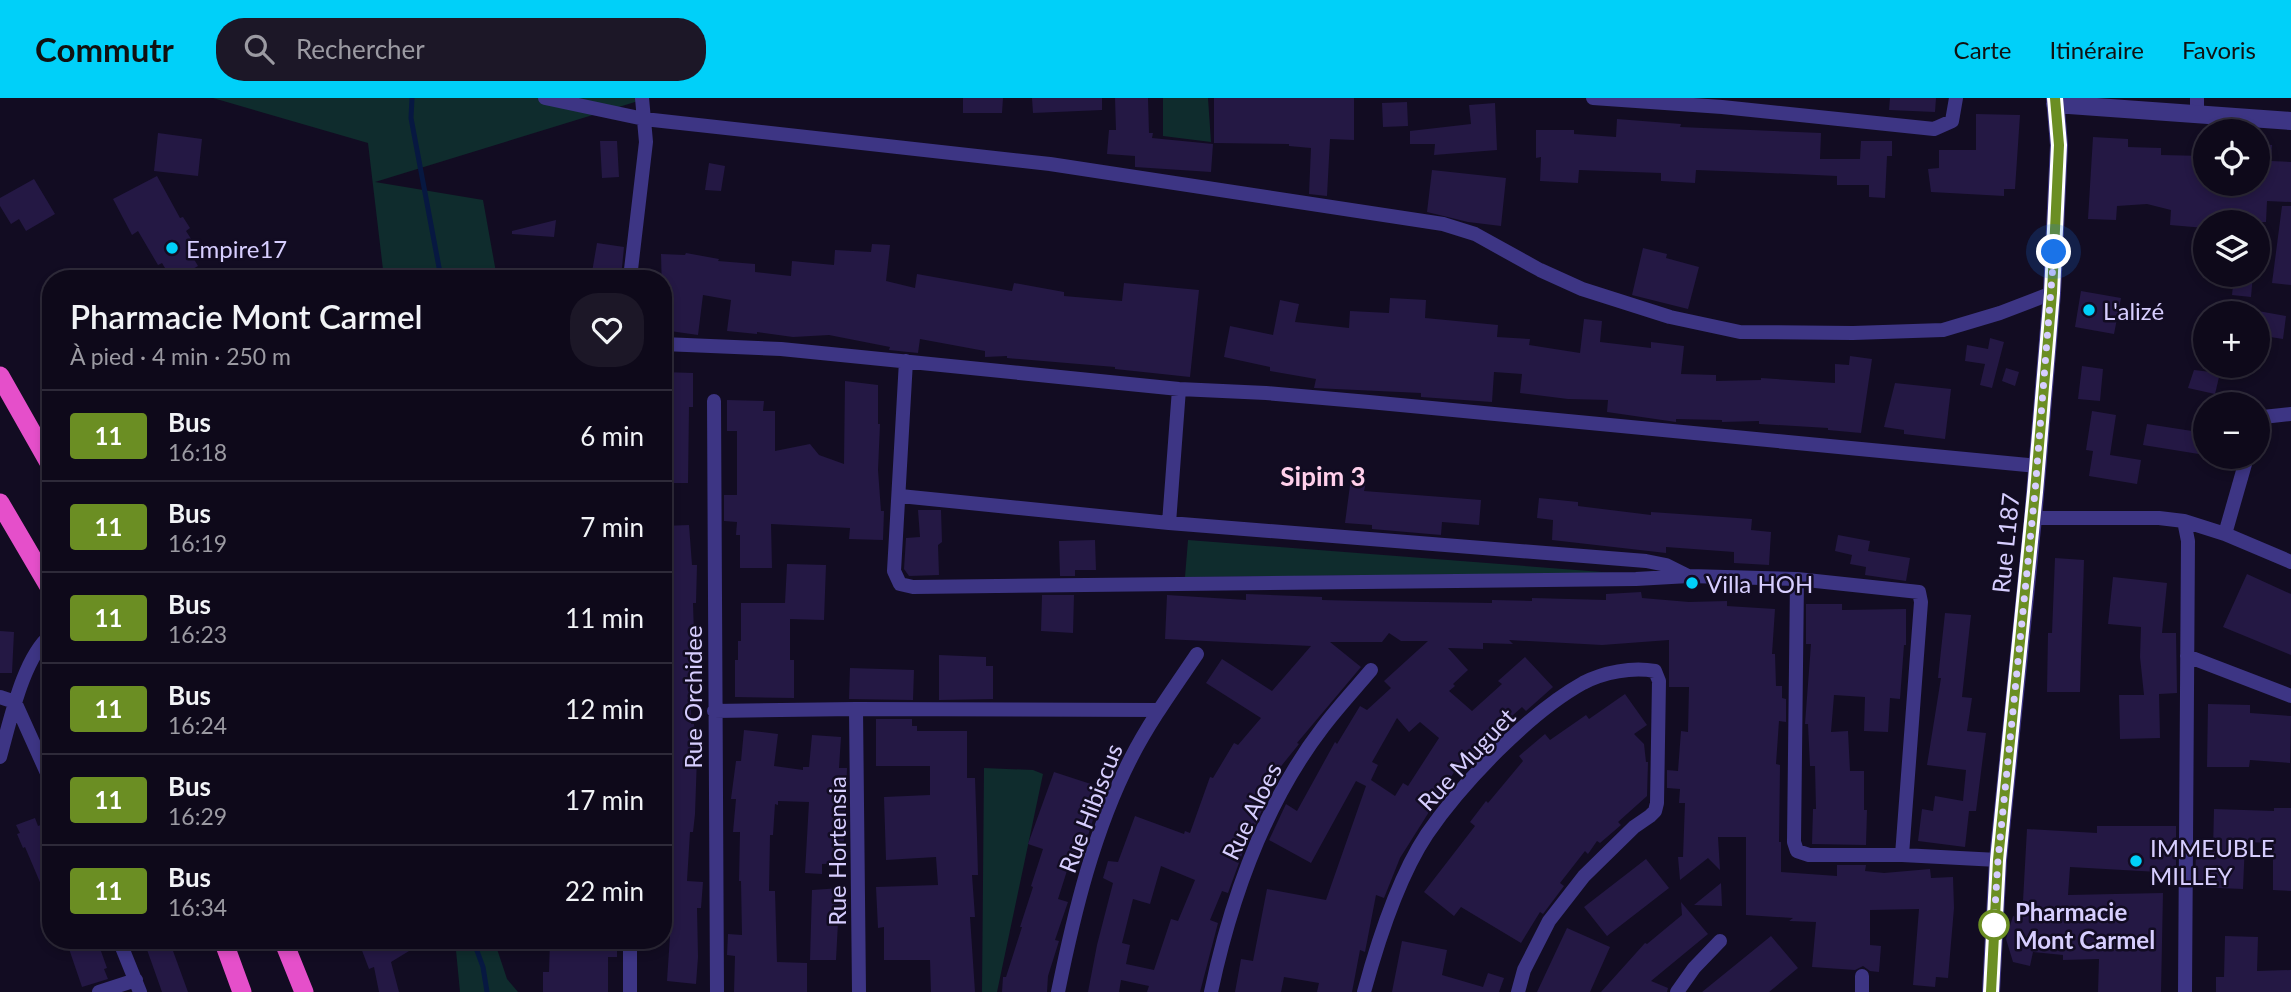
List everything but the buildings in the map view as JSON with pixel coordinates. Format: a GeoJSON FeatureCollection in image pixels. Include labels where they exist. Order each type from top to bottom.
{"type":"FeatureCollection","features":[{"type":"Feature","properties":{"kind":"highway"},"geometry":{"type":"LineString","coordinates":[[0,376],[42,450]]}},
{"type":"Feature","properties":{"kind":"highway"},"geometry":{"type":"LineString","coordinates":[[0,503],[42,575]]}},
{"type":"Feature","properties":{"kind":"highway"},"geometry":{"type":"LineString","coordinates":[[226,949],[242,992]]}},
{"type":"Feature","properties":{"kind":"highway"},"geometry":{"type":"LineString","coordinates":[[286,949],[303,992]]}},
{"type":"Feature","properties":{"kind":"street"},"geometry":{"type":"LineString","coordinates":[[545,98],[644,119],[1050,164],[1443,224],[1475,234],[1540,270],[1582,289],[1670,317],[1740,332],[1853,333],[1943,330],[2000,313],[2052,293]]}},
{"type":"Feature","properties":{"kind":"street"},"geometry":{"type":"LineString","coordinates":[[631,270],[646,142],[642,98]]}},
{"type":"Feature","properties":{"kind":"street"},"geometry":{"type":"LineString","coordinates":[[1592,98],[1722,107],[1934,129],[1952,121],[1956,98]]}},
{"type":"Feature","properties":{"kind":"street"},"geometry":{"type":"LineString","coordinates":[[1703,98],[1722,107]]}},
{"type":"Feature","properties":{"kind":"street"},"geometry":{"type":"LineString","coordinates":[[2055,101],[2197,105],[2291,121]]}},
{"type":"Feature","properties":{"kind":"street","name":"Rue L187"},"geometry":{"type":"LineString","coordinates":[[1991,992],[1998,860],[2038,466],[2052,293],[2059,145],[2055,101]]}},
{"type":"Feature","properties":{"kind":"street"},"geometry":{"type":"LineString","coordinates":[[672,344],[781,349],[1179,389],[1356,400],[2038,466]]}},
{"type":"Feature","properties":{"kind":"street"},"geometry":{"type":"LineString","coordinates":[[906,361],[894,571],[900,584],[912,587],[1636,579],[1689,576],[1797,579],[1919,592],[1921,602],[1902,855]]}},
{"type":"Feature","properties":{"kind":"street"},"geometry":{"type":"LineString","coordinates":[[1168,523],[1179,389]]}},
{"type":"Feature","properties":{"kind":"street","name":"Rue Orchidee"},"geometry":{"type":"LineString","coordinates":[[714,401],[717,992]]}},
{"type":"Feature","properties":{"kind":"street"},"geometry":{"type":"LineString","coordinates":[[2270,416],[2291,414]]}},
{"type":"Feature","properties":{"kind":"street"},"geometry":{"type":"LineString","coordinates":[[2225,534],[2244,469]]}},
{"type":"Feature","properties":{"kind":"street"},"geometry":{"type":"LineString","coordinates":[[900,496],[1168,523],[1646,561],[1666,565],[1689,576]]}},
{"type":"Feature","properties":{"kind":"street"},"geometry":{"type":"LineString","coordinates":[[2033,517],[2158,518],[2185,521],[2225,534],[2291,562]]}},
{"type":"Feature","properties":{"kind":"street"},"geometry":{"type":"LineString","coordinates":[[2185,521],[2188,541],[2185,992]]}},
{"type":"Feature","properties":{"kind":"street"},"geometry":{"type":"LineString","coordinates":[[1797,579],[1794,842],[1797,851],[1809,855],[1902,855],[1998,860]]}},
{"type":"Feature","properties":{"kind":"street"},"geometry":{"type":"LineString","coordinates":[[0,757],[15,702],[42,642]]}},
{"type":"Feature","properties":{"kind":"street","name":"Rue Hibiscus"},"geometry":{"type":"LineString","coordinates":[[1058,992],[1073,924],[1098,838],[1131,758],[1158,710],[1197,654]]}},
{"type":"Feature","properties":{"kind":"street"},"geometry":{"type":"LineString","coordinates":[[2187,656],[2291,696]]}},
{"type":"Feature","properties":{"kind":"street","name":"Rue Muguet"},"geometry":{"type":"LineString","coordinates":[[1364,992],[1374,956],[1408,870],[1426,835],[1468,783],[1508,741],[1557,699],[1613,673],[1643,669],[1655,671],[1659,681],[1655,811],[1634,827],[1584,876],[1549,921],[1524,970],[1518,992]]}},
{"type":"Feature","properties":{"kind":"street","name":"Rue Aloes"},"geometry":{"type":"LineString","coordinates":[[1211,992],[1222,939],[1251,854],[1283,788],[1322,728],[1371,670]]}},
{"type":"Feature","properties":{"kind":"street"},"geometry":{"type":"LineString","coordinates":[[0,697],[15,702],[42,762]]}},
{"type":"Feature","properties":{"kind":"street","name":"Rue Hortensia"},"geometry":{"type":"LineString","coordinates":[[856,709],[859,992]]}},
{"type":"Feature","properties":{"kind":"street"},"geometry":{"type":"LineString","coordinates":[[714,711],[1158,710]]}},
{"type":"Feature","properties":{"kind":"street"},"geometry":{"type":"LineString","coordinates":[[1677,992],[1694,968],[1720,941]]}},
{"type":"Feature","properties":{"kind":"street"},"geometry":{"type":"LineString","coordinates":[[99,992],[138,986],[123,949]]}},
{"type":"Feature","properties":{"kind":"street"},"geometry":{"type":"LineString","coordinates":[[630,949],[630,992]]}},
{"type":"Feature","properties":{"kind":"street"},"geometry":{"type":"LineString","coordinates":[[1862,976],[1862,992]]}},
{"type":"Feature","properties":{"kind":"green space"},"geometry":{"type":"Polygon","coordinates":[[[213,98],[648,98],[375,182],[483,200],[496,270],[383,270],[368,143],[213,98]]]}},
{"type":"Feature","properties":{"kind":"green space"},"geometry":{"type":"Polygon","coordinates":[[[1163,98],[1208,98],[1211,142],[1163,136],[1163,98]]]}},
{"type":"Feature","properties":{"kind":"green space"},"geometry":{"type":"Polygon","coordinates":[[[1188,540],[1615,573],[1185,577],[1188,540]]]}},
{"type":"Feature","properties":{"kind":"green space"},"geometry":{"type":"Polygon","coordinates":[[[984,768],[1033,770],[1043,774],[997,992],[982,992],[984,768]]]}},
{"type":"Feature","properties":{"kind":"green space"},"geometry":{"type":"Polygon","coordinates":[[[456,949],[497,949],[507,979],[518,992],[460,992],[456,949]]]}},
{"type":"Feature","properties":{"kind":"waterway"},"geometry":{"type":"LineString","coordinates":[[412,98],[411,118],[440,270]]}},
{"type":"Feature","properties":{"kind":"waterway"},"geometry":{"type":"LineString","coordinates":[[476,949],[483,967],[487,992]]}},
{"type":"Feature","properties":{"kind":"bus line","name":"11"},"geometry":{"type":"LineString","coordinates":[[1991,992],[1998,860],[2052,293],[2059,145],[2055,98]]}},
{"type":"Feature","properties":{"kind":"place","name":"Empire17"},"geometry":{"type":"Point","coordinates":[172,248]}},
{"type":"Feature","properties":{"kind":"place","name":"L'alizé"},"geometry":{"type":"Point","coordinates":[2089,310]}},
{"type":"Feature","properties":{"kind":"place","name":"Villa HOH"},"geometry":{"type":"Point","coordinates":[1692,583]}},
{"type":"Feature","properties":{"kind":"place","name":"IMMEUBLE MILLEY"},"geometry":{"type":"Point","coordinates":[2136,861]}},
{"type":"Feature","properties":{"kind":"place","name":"Pharmacie Mont Carmel"},"geometry":{"type":"Point","coordinates":[1994,925]}},
{"type":"Feature","properties":{"kind":"district","name":"Sipim 3"},"geometry":{"type":"Point","coordinates":[1323,476]}},
{"type":"Feature","properties":{"kind":"route"},"geometry":{"type":"LineString","coordinates":[[1994,925],[1998,860],[2046,373],[2054,252]]}}]}
